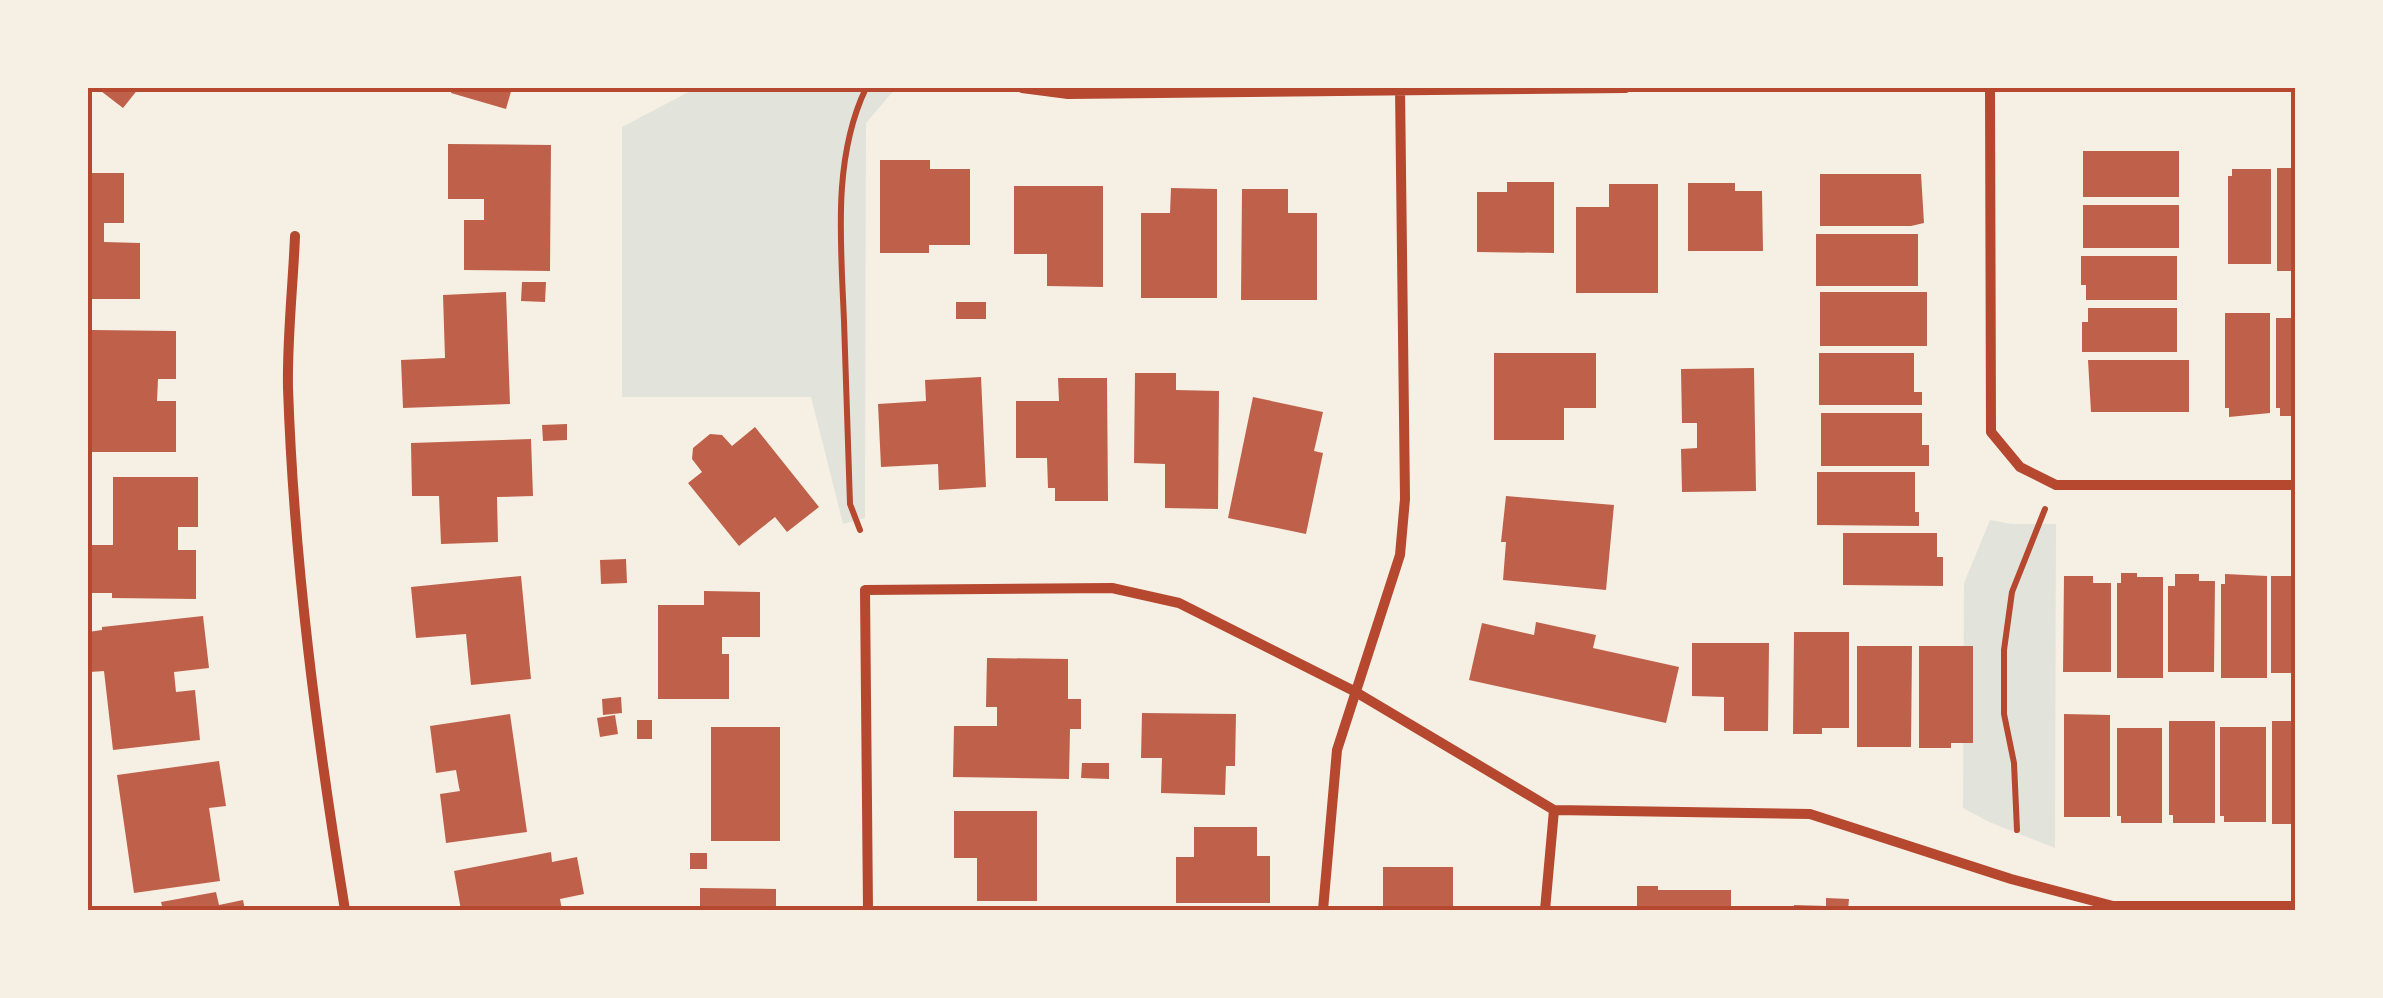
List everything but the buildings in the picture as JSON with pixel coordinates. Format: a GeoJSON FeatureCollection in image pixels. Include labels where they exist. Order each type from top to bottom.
{"type":"FeatureCollection","features":[{"type":"Feature","properties":{"kind":"street"},"geometry":{"type":"LineString","coordinates":[[1022,88],[1068,94],[1626,88]]}},
{"type":"Feature","properties":{"kind":"street"},"geometry":{"type":"LineString","coordinates":[[1323,910],[1338,750],[1400,555],[1405,499],[1400,88]]}},
{"type":"Feature","properties":{"kind":"street"},"geometry":{"type":"LineString","coordinates":[[1990,88],[1991,432],[2020,466],[2056,486],[2296,486]]}},
{"type":"Feature","properties":{"kind":"street"},"geometry":{"type":"LineString","coordinates":[[295,236],[288,384],[298,554],[319,754],[345,910]]}},
{"type":"Feature","properties":{"kind":"street"},"geometry":{"type":"LineString","coordinates":[[868,910],[865,590],[1112,588],[1179,603],[1354,692],[1554,810],[1810,814],[2011,879],[2112,906],[2296,906]]}},
{"type":"Feature","properties":{"kind":"street"},"geometry":{"type":"LineString","coordinates":[[1545,910],[1554,810]]}},
{"type":"Feature","properties":{"kind":"path"},"geometry":{"type":"LineString","coordinates":[[860,530],[850,504],[842,230],[843,172],[849,136],[866,88]]}},
{"type":"Feature","properties":{"kind":"path"},"geometry":{"type":"LineString","coordinates":[[2017,830],[2014,764],[2004,714],[2004,650],[2012,592],[2028,545],[2056,486]]}},
{"type":"Feature","properties":{"kind":"shaded area"},"geometry":{"type":"Polygon","coordinates":[[[696,88],[896,88],[866,123],[865,518],[843,524],[811,397],[622,397],[622,127],[696,88]]]}},
{"type":"Feature","properties":{"kind":"shaded area"},"geometry":{"type":"Polygon","coordinates":[[[1990,520],[2056,524],[2055,848],[1963,808],[1964,583],[1990,520]]]}}]}
